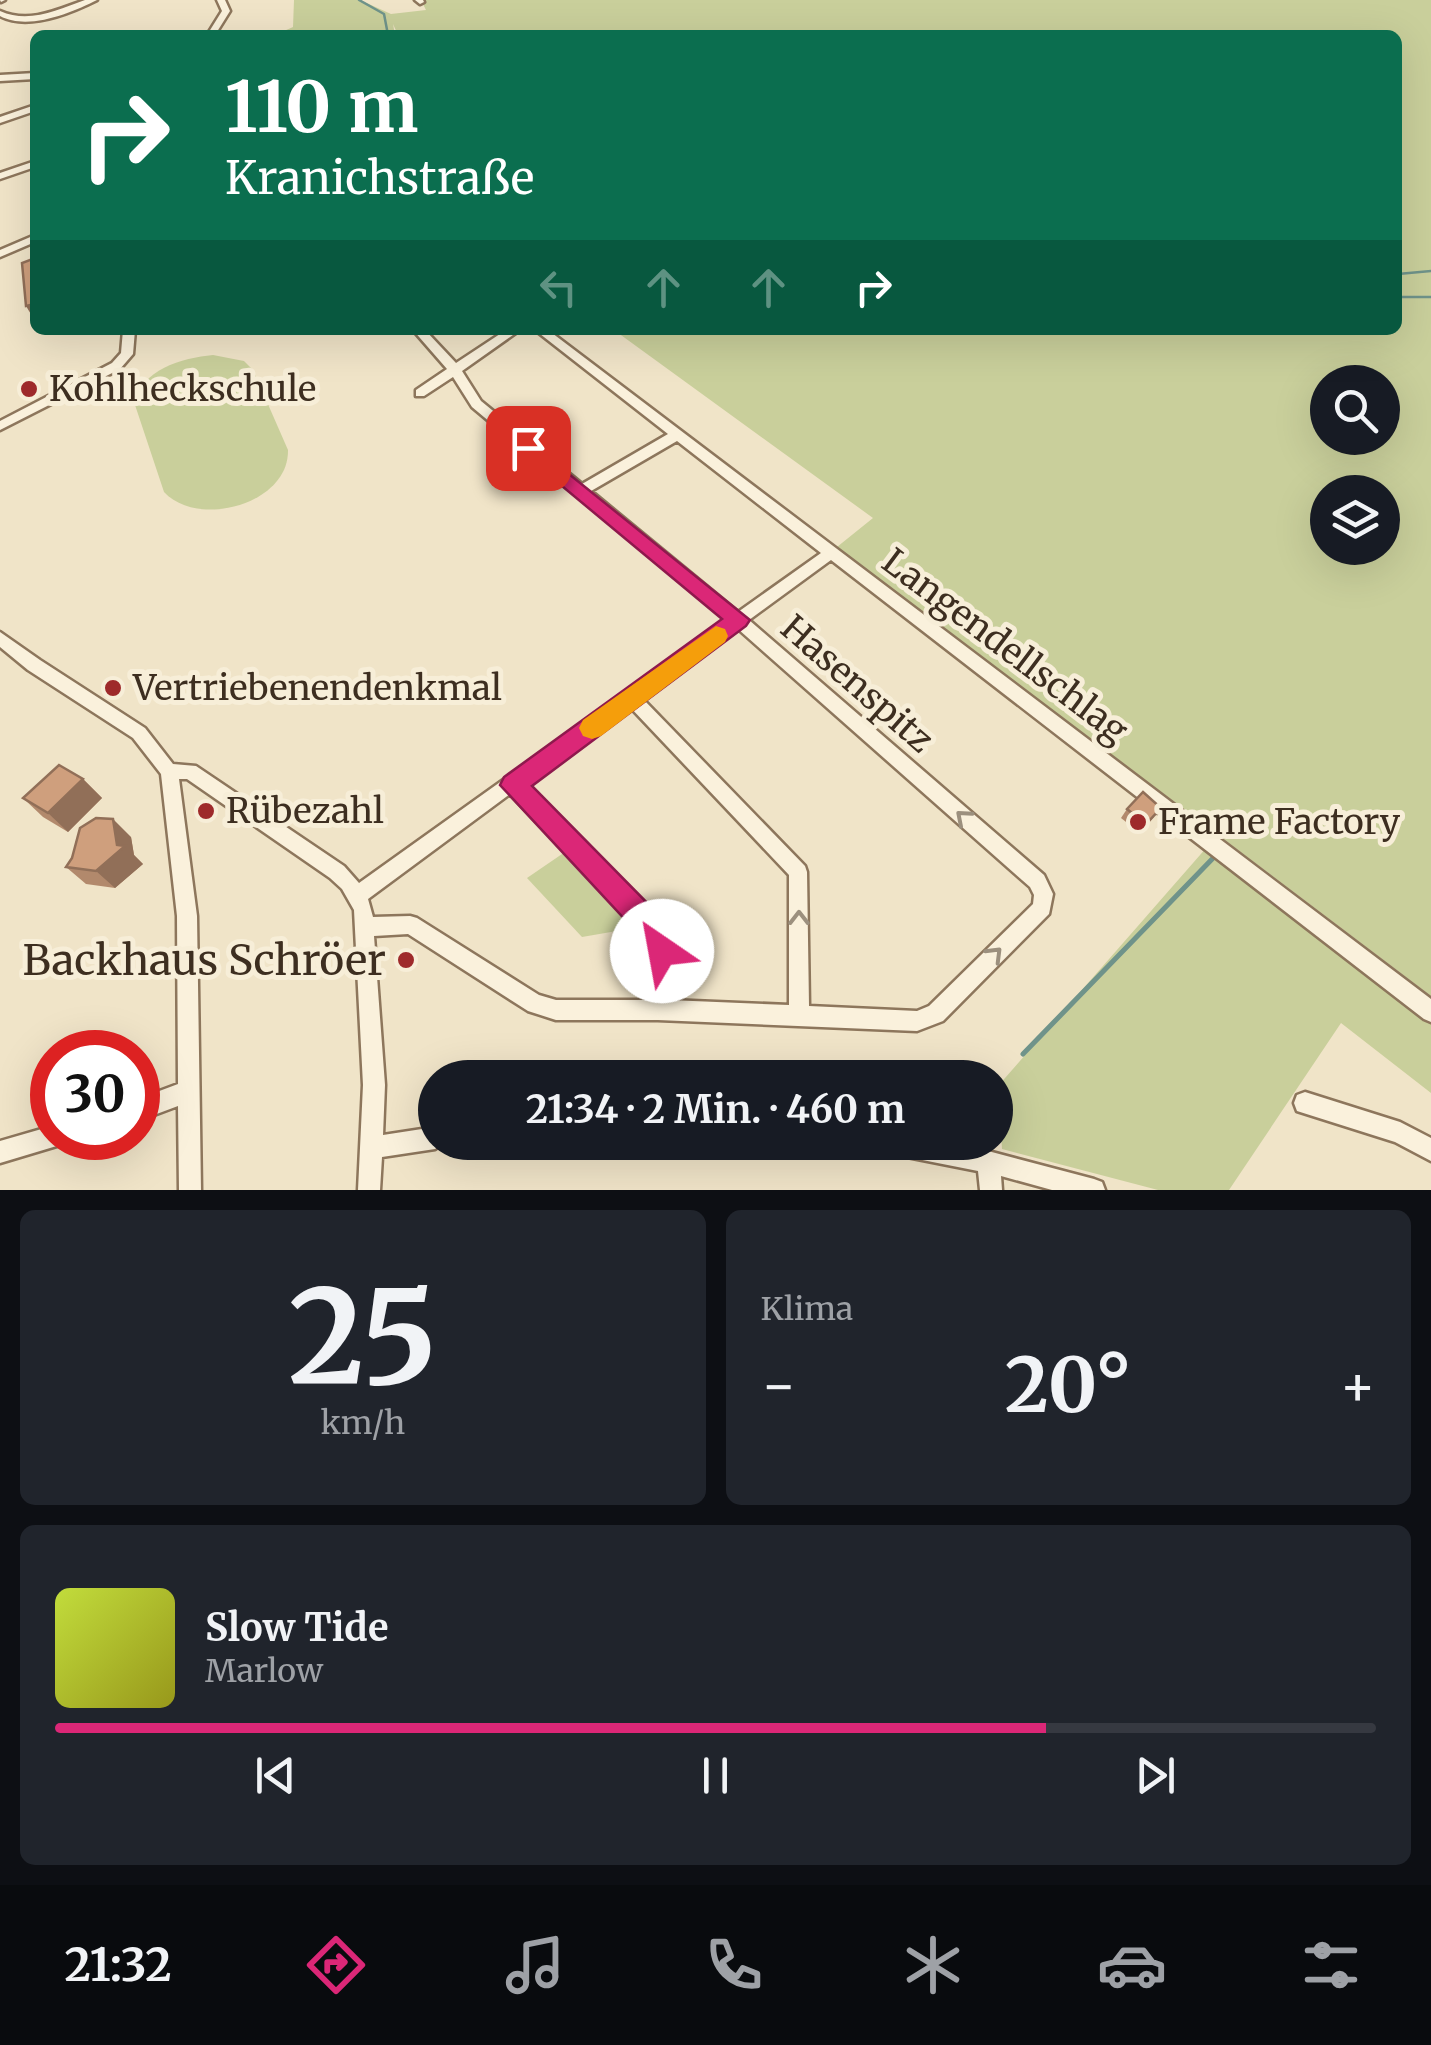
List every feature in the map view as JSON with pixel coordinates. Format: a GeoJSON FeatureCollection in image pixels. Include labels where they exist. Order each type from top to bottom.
{"type":"FeatureCollection","features":[{"type":"Feature","properties":{"kind":"street"},"geometry":{"type":"LineString","coordinates":[[0,13],[8,20],[23,20],[93,0]]}},
{"type":"Feature","properties":{"kind":"street"},"geometry":{"type":"LineString","coordinates":[[214,30],[226,11],[220,0]]}},
{"type":"Feature","properties":{"kind":"street"},"geometry":{"type":"LineString","coordinates":[[0,78],[30,76]]}},
{"type":"Feature","properties":{"kind":"street"},"geometry":{"type":"LineString","coordinates":[[0,120],[30,110]]}},
{"type":"Feature","properties":{"kind":"street"},"geometry":{"type":"LineString","coordinates":[[0,176],[30,166]]}},
{"type":"Feature","properties":{"kind":"street"},"geometry":{"type":"LineString","coordinates":[[0,254],[30,240]]}},
{"type":"Feature","properties":{"kind":"street"},"geometry":{"type":"LineString","coordinates":[[0,426],[116,366],[127,354],[129,335]]}},
{"type":"Feature","properties":{"kind":"street","name":"Hasenspitz"},"geometry":{"type":"LineString","coordinates":[[424,335],[455,370],[476,404],[738,620],[1037,881],[1044,894],[1042,908],[928,1020],[799,1016]]}},
{"type":"Feature","properties":{"kind":"street"},"geometry":{"type":"LineString","coordinates":[[420,392],[507,335]]}},
{"type":"Feature","properties":{"kind":"street","name":"Langendellschlag"},"geometry":{"type":"LineString","coordinates":[[547,335],[1431,1012]]}},
{"type":"Feature","properties":{"kind":"street"},"geometry":{"type":"LineString","coordinates":[[580,491],[677,435]]}},
{"type":"Feature","properties":{"kind":"street"},"geometry":{"type":"LineString","coordinates":[[357,896],[830,553]]}},
{"type":"Feature","properties":{"kind":"street"},"geometry":{"type":"LineString","coordinates":[[0,638],[34,666],[139,733],[170,772],[187,916],[190,1190]]}},
{"type":"Feature","properties":{"kind":"street"},"geometry":{"type":"LineString","coordinates":[[366,927],[410,925],[546,1008],[799,1016],[798,872],[632,699]]}},
{"type":"Feature","properties":{"kind":"street"},"geometry":{"type":"LineString","coordinates":[[170,772],[190,771],[337,872],[357,896],[366,927],[374,1085],[370,1190]]}},
{"type":"Feature","properties":{"kind":"street"},"geometry":{"type":"LineString","coordinates":[[513,785],[655,931],[662,951],[658,1010]]}},
{"type":"Feature","properties":{"kind":"street"},"geometry":{"type":"LineString","coordinates":[[160,1102],[189,1092]]}},
{"type":"Feature","properties":{"kind":"street"},"geometry":{"type":"LineString","coordinates":[[1304,1103],[1400,1133],[1431,1150]]}},
{"type":"Feature","properties":{"kind":"street"},"geometry":{"type":"LineString","coordinates":[[372,1148],[418,1141]]}},
{"type":"Feature","properties":{"kind":"street"},"geometry":{"type":"LineString","coordinates":[[0,1152],[30,1143]]}},
{"type":"Feature","properties":{"kind":"street"},"geometry":{"type":"LineString","coordinates":[[978,1160],[1094,1190]]}},
{"type":"Feature","properties":{"kind":"street"},"geometry":{"type":"LineString","coordinates":[[988,1162],[991,1190]]}},
{"type":"Feature","properties":{"kind":"green space"},"geometry":{"type":"Polygon","coordinates":[[[294,0],[360,0],[391,14],[426,10],[421,0],[1431,0],[1431,996],[837,547],[873,518],[621,335],[1402,335],[1402,30],[396,30],[393,24],[394,30],[286,30],[293,27],[294,0]]]}},
{"type":"Feature","properties":{"kind":"green space"},"geometry":{"type":"Polygon","coordinates":[[[213,355],[244,361],[253,370],[288,450],[284,469],[274,485],[258,497],[239,505],[198,509],[179,503],[164,492],[135,405],[145,382],[154,374],[188,359],[213,355]]]}},
{"type":"Feature","properties":{"kind":"green space"},"geometry":{"type":"Polygon","coordinates":[[[1207,847],[1431,1019],[1431,1093],[1341,1023],[1229,1190],[1158,1190],[1013,1152],[1013,1069],[1207,847]]]}},
{"type":"Feature","properties":{"kind":"green space"},"geometry":{"type":"Polygon","coordinates":[[[565,852],[640,927],[582,937],[527,878],[565,852]]]}},
{"type":"Feature","properties":{"kind":"building"},"geometry":{"type":"Polygon","coordinates":[[[30,260],[30,305],[26,306],[22,263],[30,260]]]}},
{"type":"Feature","properties":{"kind":"building"},"geometry":{"type":"Polygon","coordinates":[[[59,765],[83,779],[48,813],[23,798],[59,765]]]}},
{"type":"Feature","properties":{"kind":"building"},"geometry":{"type":"Polygon","coordinates":[[[1143,792],[1161,808],[1146,824],[1127,809],[1143,792]]]}},
{"type":"Feature","properties":{"kind":"building"},"geometry":{"type":"Polygon","coordinates":[[[96,818],[113,819],[117,845],[125,846],[96,871],[66,867],[80,828],[96,818]]]}},
{"type":"Feature","properties":{"kind":"waterway"},"geometry":{"type":"LineString","coordinates":[[359,0],[384,14],[387,30]]}},
{"type":"Feature","properties":{"kind":"waterway"},"geometry":{"type":"LineString","coordinates":[[1402,274],[1431,271]]}},
{"type":"Feature","properties":{"kind":"waterway"},"geometry":{"type":"LineString","coordinates":[[1402,297],[1431,297]]}},
{"type":"Feature","properties":{"kind":"waterway"},"geometry":{"type":"LineString","coordinates":[[1023,1054],[1218,853]]}},
{"type":"Feature","properties":{"kind":"slow traffic"},"geometry":{"type":"LineString","coordinates":[[592,728],[716,636]]}},
{"type":"Feature","properties":{"kind":"place","name":"Kohlheckschule"},"geometry":{"type":"Point","coordinates":[29,389]}},
{"type":"Feature","properties":{"kind":"place","name":"Vertriebenendenkmal"},"geometry":{"type":"Point","coordinates":[113,688]}},
{"type":"Feature","properties":{"kind":"place","name":"Rübezahl"},"geometry":{"type":"Point","coordinates":[206,811]}},
{"type":"Feature","properties":{"kind":"place","name":"Frame Factory"},"geometry":{"type":"Point","coordinates":[1138,822]}},
{"type":"Feature","properties":{"kind":"place","name":"Backhaus Schröer"},"geometry":{"type":"Point","coordinates":[406,960]}},
{"type":"Feature","properties":{"kind":"route"},"geometry":{"type":"LineString","coordinates":[[528,448],[738,620],[513,785],[655,931],[662,951]]}}]}
